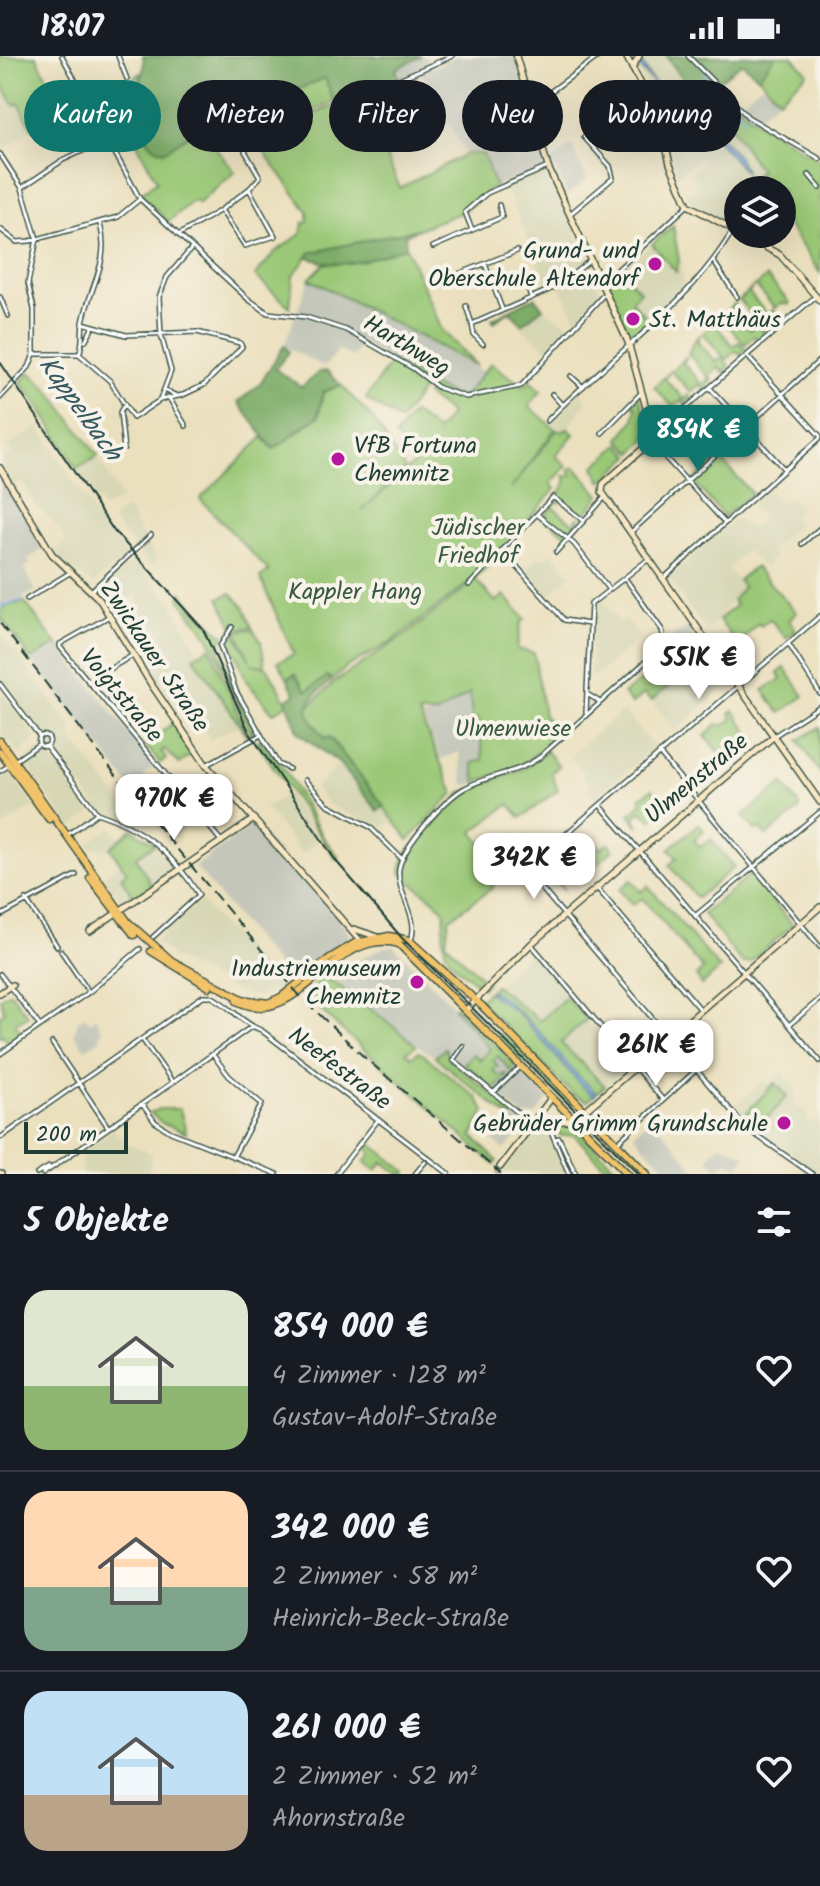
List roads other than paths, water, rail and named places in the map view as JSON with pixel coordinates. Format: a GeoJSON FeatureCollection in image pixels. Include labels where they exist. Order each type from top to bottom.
{"type":"FeatureCollection","features":[{"type":"Feature","properties":{"kind":"main road"},"geometry":{"type":"LineString","coordinates":[[0,741],[138,936],[186,970],[259,1004],[279,999],[330,958],[379,937]]}},
{"type":"Feature","properties":{"kind":"main road"},"geometry":{"type":"LineString","coordinates":[[0,752],[13,763],[118,911]]}},
{"type":"Feature","properties":{"kind":"main road","name":"Zwickauer Straße"},"geometry":{"type":"LineString","coordinates":[[379,937],[411,941]]}},
{"type":"Feature","properties":{"kind":"main road"},"geometry":{"type":"LineString","coordinates":[[411,941],[475,1000],[647,1174]]}},
{"type":"Feature","properties":{"kind":"main road"},"geometry":{"type":"LineString","coordinates":[[362,944],[385,942],[402,946],[628,1174]]}},
{"type":"Feature","properties":{"kind":"street","name":"Harthweg"},"geometry":{"type":"LineString","coordinates":[[62,56],[75,80]]}},
{"type":"Feature","properties":{"kind":"street"},"geometry":{"type":"LineString","coordinates":[[118,56],[127,79]]}},
{"type":"Feature","properties":{"kind":"street"},"geometry":{"type":"LineString","coordinates":[[397,80],[452,56]]}},
{"type":"Feature","properties":{"kind":"street"},"geometry":{"type":"LineString","coordinates":[[516,56],[523,80]]}},
{"type":"Feature","properties":{"kind":"street"},"geometry":{"type":"LineString","coordinates":[[563,83],[599,56]]}},
{"type":"Feature","properties":{"kind":"street"},"geometry":{"type":"LineString","coordinates":[[626,56],[660,120],[670,164],[688,205],[724,227]]}},
{"type":"Feature","properties":{"kind":"street"},"geometry":{"type":"LineString","coordinates":[[634,67],[639,56]]}},
{"type":"Feature","properties":{"kind":"street"},"geometry":{"type":"LineString","coordinates":[[688,56],[748,117],[820,159]]}},
{"type":"Feature","properties":{"kind":"street"},"geometry":{"type":"LineString","coordinates":[[22,188],[80,152]]}},
{"type":"Feature","properties":{"kind":"street","name":"Harthweg"},"geometry":{"type":"LineString","coordinates":[[113,152],[140,199],[258,307],[268,313],[290,315],[353,335],[414,369],[439,388],[466,397],[508,392],[521,386],[605,293]]}},
{"type":"Feature","properties":{"kind":"street"},"geometry":{"type":"LineString","coordinates":[[178,235],[221,210],[259,182],[260,177],[246,152]]}},
{"type":"Feature","properties":{"kind":"street"},"geometry":{"type":"LineString","coordinates":[[544,152],[568,215],[629,345],[641,393],[657,433]]}},
{"type":"Feature","properties":{"kind":"street"},"geometry":{"type":"LineString","coordinates":[[568,215],[613,178],[612,168],[599,152]]}},
{"type":"Feature","properties":{"kind":"street"},"geometry":{"type":"LineString","coordinates":[[0,154],[22,188],[37,239],[28,283],[34,309],[34,354],[28,368],[0,398]]}},
{"type":"Feature","properties":{"kind":"street"},"geometry":{"type":"LineString","coordinates":[[472,230],[465,212],[487,193],[548,167]]}},
{"type":"Feature","properties":{"kind":"street"},"geometry":{"type":"LineString","coordinates":[[809,175],[820,188]]}},
{"type":"Feature","properties":{"kind":"street"},"geometry":{"type":"LineString","coordinates":[[221,210],[245,246],[273,238],[274,229],[249,189]]}},
{"type":"Feature","properties":{"kind":"street"},"geometry":{"type":"LineString","coordinates":[[0,229],[17,242],[37,239],[100,224],[127,211],[140,199]]}},
{"type":"Feature","properties":{"kind":"street"},"geometry":{"type":"LineString","coordinates":[[433,247],[502,217],[499,205]]}},
{"type":"Feature","properties":{"kind":"street"},"geometry":{"type":"LineString","coordinates":[[601,285],[688,205]]}},
{"type":"Feature","properties":{"kind":"street"},"geometry":{"type":"LineString","coordinates":[[84,343],[83,323],[102,270],[104,248],[100,224]]}},
{"type":"Feature","properties":{"kind":"street"},"geometry":{"type":"LineString","coordinates":[[547,421],[714,262],[724,245]]}},
{"type":"Feature","properties":{"kind":"street"},"geometry":{"type":"LineString","coordinates":[[160,400],[171,371],[161,335],[158,307],[162,286],[192,248]]}},
{"type":"Feature","properties":{"kind":"street"},"geometry":{"type":"LineString","coordinates":[[765,248],[780,255],[818,298],[657,433],[601,489],[820,802]]}},
{"type":"Feature","properties":{"kind":"street"},"geometry":{"type":"LineString","coordinates":[[451,277],[517,251]]}},
{"type":"Feature","properties":{"kind":"street"},"geometry":{"type":"LineString","coordinates":[[472,324],[560,285],[589,261]]}},
{"type":"Feature","properties":{"kind":"street"},"geometry":{"type":"LineString","coordinates":[[714,262],[737,297]]}},
{"type":"Feature","properties":{"kind":"street"},"geometry":{"type":"LineString","coordinates":[[485,264],[502,309]]}},
{"type":"Feature","properties":{"kind":"street"},"geometry":{"type":"LineString","coordinates":[[526,283],[531,297]]}},
{"type":"Feature","properties":{"kind":"street"},"geometry":{"type":"LineString","coordinates":[[0,297],[8,316]]}},
{"type":"Feature","properties":{"kind":"street"},"geometry":{"type":"LineString","coordinates":[[466,306],[474,335],[483,344]]}},
{"type":"Feature","properties":{"kind":"street"},"geometry":{"type":"LineString","coordinates":[[34,354],[79,354],[110,381],[133,418],[160,400],[204,385],[242,347],[240,343],[208,333],[126,335],[83,323]]}},
{"type":"Feature","properties":{"kind":"street"},"geometry":{"type":"LineString","coordinates":[[79,354],[93,327]]}},
{"type":"Feature","properties":{"kind":"street"},"geometry":{"type":"LineString","coordinates":[[664,578],[820,437],[747,356]]}},
{"type":"Feature","properties":{"kind":"street"},"geometry":{"type":"LineString","coordinates":[[631,532],[820,360]]}},
{"type":"Feature","properties":{"kind":"street"},"geometry":{"type":"LineString","coordinates":[[571,376],[583,387]]}},
{"type":"Feature","properties":{"kind":"street"},"geometry":{"type":"LineString","coordinates":[[711,389],[784,470]]}},
{"type":"Feature","properties":{"kind":"street"},"geometry":{"type":"LineString","coordinates":[[164,390],[177,396]]}},
{"type":"Feature","properties":{"kind":"street"},"geometry":{"type":"LineString","coordinates":[[602,433],[641,393]]}},
{"type":"Feature","properties":{"kind":"street"},"geometry":{"type":"LineString","coordinates":[[552,394],[562,405]]}},
{"type":"Feature","properties":{"kind":"street"},"geometry":{"type":"LineString","coordinates":[[169,398],[186,426]]}},
{"type":"Feature","properties":{"kind":"street"},"geometry":{"type":"LineString","coordinates":[[124,449],[120,412],[125,407]]}},
{"type":"Feature","properties":{"kind":"street"},"geometry":{"type":"LineString","coordinates":[[651,441],[725,523]]}},
{"type":"Feature","properties":{"kind":"street","name":"Zwickauer Straße"},"geometry":{"type":"LineString","coordinates":[[0,468],[52,554],[92,590],[206,765],[274,845],[353,929],[362,944]]}},
{"type":"Feature","properties":{"kind":"street"},"geometry":{"type":"LineString","coordinates":[[556,552],[605,496]]}},
{"type":"Feature","properties":{"kind":"street"},"geometry":{"type":"LineString","coordinates":[[469,585],[553,497],[584,521]]}},
{"type":"Feature","properties":{"kind":"street"},"geometry":{"type":"LineString","coordinates":[[538,515],[568,538],[609,590]]}},
{"type":"Feature","properties":{"kind":"street"},"geometry":{"type":"LineString","coordinates":[[802,544],[820,528]]}},
{"type":"Feature","properties":{"kind":"street"},"geometry":{"type":"LineString","coordinates":[[92,590],[151,535]]}},
{"type":"Feature","properties":{"kind":"street"},"geometry":{"type":"LineString","coordinates":[[503,550],[564,620],[589,624]]}},
{"type":"Feature","properties":{"kind":"street"},"geometry":{"type":"LineString","coordinates":[[586,713],[591,604],[650,558]]}},
{"type":"Feature","properties":{"kind":"street"},"geometry":{"type":"LineString","coordinates":[[27,599],[71,572]]}},
{"type":"Feature","properties":{"kind":"street"},"geometry":{"type":"LineString","coordinates":[[411,941],[414,922],[398,873],[401,858],[410,843],[456,794],[476,783],[531,764],[663,647],[666,640],[625,578]]}},
{"type":"Feature","properties":{"kind":"street","name":"Voigtstraße"},"geometry":{"type":"LineString","coordinates":[[109,616],[60,644],[222,842]]}},
{"type":"Feature","properties":{"kind":"street"},"geometry":{"type":"LineString","coordinates":[[524,870],[820,616]]}},
{"type":"Feature","properties":{"kind":"street"},"geometry":{"type":"LineString","coordinates":[[232,627],[220,646],[236,691],[260,735],[286,769]]}},
{"type":"Feature","properties":{"kind":"street"},"geometry":{"type":"LineString","coordinates":[[788,643],[820,694]]}},
{"type":"Feature","properties":{"kind":"street"},"geometry":{"type":"LineString","coordinates":[[88,682],[133,655]]}},
{"type":"Feature","properties":{"kind":"street"},"geometry":{"type":"LineString","coordinates":[[0,684],[40,737],[39,744],[0,771]]}},
{"type":"Feature","properties":{"kind":"street"},"geometry":{"type":"LineString","coordinates":[[586,693],[600,702]]}},
{"type":"Feature","properties":{"kind":"street"},"geometry":{"type":"LineString","coordinates":[[774,736],[820,706]]}},
{"type":"Feature","properties":{"kind":"street"},"geometry":{"type":"LineString","coordinates":[[206,765],[260,735]]}},
{"type":"Feature","properties":{"kind":"street","name":"Ulmenstraße"},"geometry":{"type":"LineString","coordinates":[[466,1010],[531,944],[774,736]]}},
{"type":"Feature","properties":{"kind":"street"},"geometry":{"type":"LineString","coordinates":[[40,737],[48,738],[46,746]]}},
{"type":"Feature","properties":{"kind":"street"},"geometry":{"type":"LineString","coordinates":[[39,744],[46,746],[97,813],[144,833],[161,847],[199,897],[153,937]]}},
{"type":"Feature","properties":{"kind":"street"},"geometry":{"type":"LineString","coordinates":[[659,753],[820,947]]}},
{"type":"Feature","properties":{"kind":"street"},"geometry":{"type":"LineString","coordinates":[[305,780],[330,807],[368,825],[401,858]]}},
{"type":"Feature","properties":{"kind":"street"},"geometry":{"type":"LineString","coordinates":[[600,805],[820,1061]]}},
{"type":"Feature","properties":{"kind":"street"},"geometry":{"type":"LineString","coordinates":[[695,916],[820,812]]}},
{"type":"Feature","properties":{"kind":"street"},"geometry":{"type":"LineString","coordinates":[[65,836],[97,813]]}},
{"type":"Feature","properties":{"kind":"street"},"geometry":{"type":"LineString","coordinates":[[90,931],[181,872],[254,819]]}},
{"type":"Feature","properties":{"kind":"street"},"geometry":{"type":"LineString","coordinates":[[513,855],[748,1130],[812,1174]]}},
{"type":"Feature","properties":{"kind":"street"},"geometry":{"type":"LineString","coordinates":[[0,916],[26,900],[50,892],[76,875]]}},
{"type":"Feature","properties":{"kind":"street"},"geometry":{"type":"LineString","coordinates":[[597,887],[701,1010]]}},
{"type":"Feature","properties":{"kind":"street"},"geometry":{"type":"LineString","coordinates":[[26,900],[57,946]]}},
{"type":"Feature","properties":{"kind":"street"},"geometry":{"type":"LineString","coordinates":[[463,1046],[453,1060],[533,1123],[574,1119],[820,907]]}},
{"type":"Feature","properties":{"kind":"street","name":"Zwickauer Straße"},"geometry":{"type":"LineString","coordinates":[[353,929],[379,937]]}},
{"type":"Feature","properties":{"kind":"street"},"geometry":{"type":"LineString","coordinates":[[531,944],[663,1100]]}},
{"type":"Feature","properties":{"kind":"street"},"geometry":{"type":"LineString","coordinates":[[0,1054],[89,992],[140,949]]}},
{"type":"Feature","properties":{"kind":"street"},"geometry":{"type":"LineString","coordinates":[[61,951],[89,992]]}},
{"type":"Feature","properties":{"kind":"street"},"geometry":{"type":"LineString","coordinates":[[0,974],[40,1026]]}},
{"type":"Feature","properties":{"kind":"street"},"geometry":{"type":"LineString","coordinates":[[0,993],[11,986]]}},
{"type":"Feature","properties":{"kind":"street","name":"Neefestraße"},"geometry":{"type":"LineString","coordinates":[[142,1039],[206,995],[222,1002],[251,1027],[261,1030],[449,1174]]}},
{"type":"Feature","properties":{"kind":"street"},"geometry":{"type":"LineString","coordinates":[[789,1026],[820,999]]}},
{"type":"Feature","properties":{"kind":"street"},"geometry":{"type":"LineString","coordinates":[[40,1174],[251,1027]]}},
{"type":"Feature","properties":{"kind":"street"},"geometry":{"type":"LineString","coordinates":[[0,1138],[142,1039],[172,1082]]}},
{"type":"Feature","properties":{"kind":"street"},"geometry":{"type":"LineString","coordinates":[[52,1043],[108,1127]]}},
{"type":"Feature","properties":{"kind":"street"},"geometry":{"type":"LineString","coordinates":[[213,1055],[229,1076],[262,1104],[233,1157]]}},
{"type":"Feature","properties":{"kind":"street"},"geometry":{"type":"LineString","coordinates":[[493,1093],[521,1065]]}},
{"type":"Feature","properties":{"kind":"street"},"geometry":{"type":"LineString","coordinates":[[617,1143],[696,1070]]}},
{"type":"Feature","properties":{"kind":"street"},"geometry":{"type":"LineString","coordinates":[[500,1167],[553,1097]]}},
{"type":"Feature","properties":{"kind":"street"},"geometry":{"type":"LineString","coordinates":[[142,1104],[160,1126],[277,1174]]}},
{"type":"Feature","properties":{"kind":"street"},"geometry":{"type":"LineString","coordinates":[[336,1174],[378,1119]]}},
{"type":"Feature","properties":{"kind":"street"},"geometry":{"type":"LineString","coordinates":[[546,1120],[569,1174]]}},
{"type":"Feature","properties":{"kind":"street"},"geometry":{"type":"LineString","coordinates":[[555,1139],[559,1138],[576,1174]]}},
{"type":"Feature","properties":{"kind":"street"},"geometry":{"type":"LineString","coordinates":[[415,1174],[425,1162]]}},
{"type":"Feature","properties":{"kind":"water"},"geometry":{"type":"Polygon","coordinates":[[[641,62],[653,80],[651,80],[639,68],[641,62]]]}},
{"type":"Feature","properties":{"kind":"water"},"geometry":{"type":"Polygon","coordinates":[[[728,152],[733,152],[746,173],[728,152]]]}},
{"type":"Feature","properties":{"kind":"water"},"geometry":{"type":"Polygon","coordinates":[[[492,991],[527,1020],[592,1089],[596,1094],[594,1096],[518,1013],[489,993],[492,991]]]}},
{"type":"Feature","properties":{"kind":"waterway"},"geometry":{"type":"LineString","coordinates":[[693,56],[699,65]]}},
{"type":"Feature","properties":{"kind":"waterway"},"geometry":{"type":"LineString","coordinates":[[704,73],[710,80]]}},
{"type":"Feature","properties":{"kind":"waterway"},"geometry":{"type":"LineString","coordinates":[[741,115],[745,119]]}},
{"type":"Feature","properties":{"kind":"waterway"},"geometry":{"type":"LineString","coordinates":[[0,606],[22,601]]}},
{"type":"Feature","properties":{"kind":"tunnel"},"geometry":{"type":"LineString","coordinates":[[495,1174],[500,1167]]}},
{"type":"Feature","properties":{"kind":"tram line"},"geometry":{"type":"LineString","coordinates":[[0,362],[114,531],[203,629],[249,732],[336,861],[402,938],[639,1174]]}},
{"type":"Feature","properties":{"kind":"railway"},"geometry":{"type":"LineString","coordinates":[[0,623],[122,783],[299,995],[364,1057],[501,1174]]}},
{"type":"Feature","properties":{"kind":"place","name":"Grund- und Oberschule Altendorf"},"geometry":{"type":"Point","coordinates":[655,264]}},
{"type":"Feature","properties":{"kind":"place","name":"St. Matthäus"},"geometry":{"type":"Point","coordinates":[633,319]}},
{"type":"Feature","properties":{"kind":"place","name":"VfB Fortuna Chemnitz"},"geometry":{"type":"Point","coordinates":[338,459]}},
{"type":"Feature","properties":{"kind":"place","name":"Industriemuseum Chemnitz"},"geometry":{"type":"Point","coordinates":[417,982]}},
{"type":"Feature","properties":{"kind":"place","name":"Gebrüder Grimm Grundschule"},"geometry":{"type":"Point","coordinates":[784,1123]}},
{"type":"Feature","properties":{"kind":"water label","name":"Kappelbach"},"geometry":{"type":"Point","coordinates":[81,408]}},
{"type":"Feature","properties":{"kind":"park label","name":"Jüdischer Friedhof"},"geometry":{"type":"Point","coordinates":[478,541]}},
{"type":"Feature","properties":{"kind":"park label","name":"Kappler Hang"},"geometry":{"type":"Point","coordinates":[355,591]}},
{"type":"Feature","properties":{"kind":"park label","name":"Ulmenwiese"},"geometry":{"type":"Point","coordinates":[513,728]}}]}
